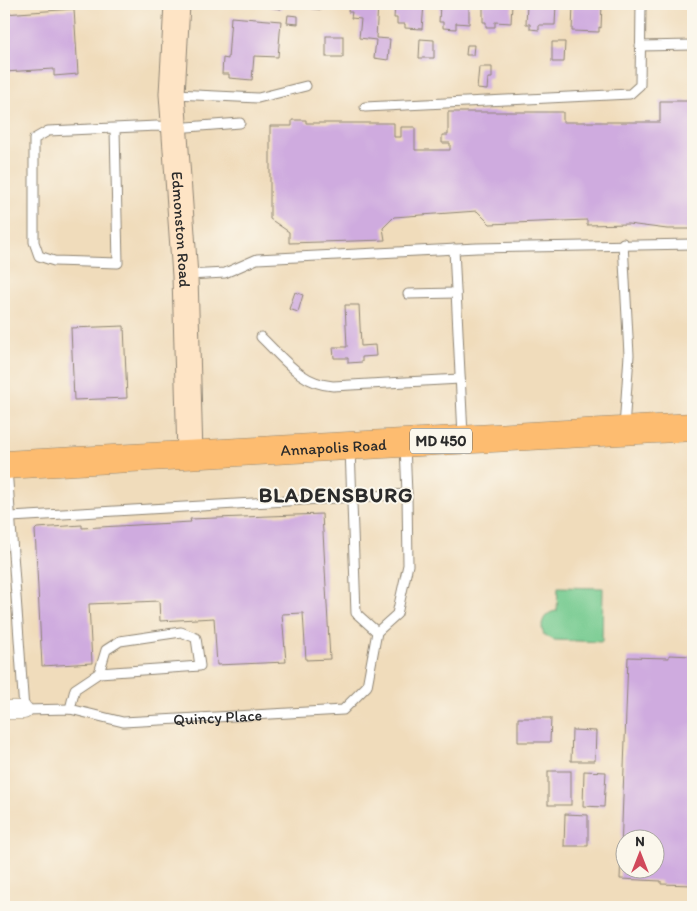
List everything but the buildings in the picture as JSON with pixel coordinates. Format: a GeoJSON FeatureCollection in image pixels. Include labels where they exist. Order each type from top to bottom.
{"type":"FeatureCollection","features":[{"type":"Feature","properties":{"kind":"main road","name":"Annapolis Road"},"geometry":{"type":"LineString","coordinates":[[5,465],[693,427]]}},
{"type":"Feature","properties":{"kind":"street","name":"Edmonston Road"},"geometry":{"type":"LineString","coordinates":[[178,4],[172,94],[185,276],[190,455]]}},
{"type":"Feature","properties":{"kind":"street","name":"Quincy Place"},"geometry":{"type":"LineString","coordinates":[[4,710],[24,710]]}},
{"type":"Feature","properties":{"kind":"lane"},"geometry":{"type":"LineString","coordinates":[[364,107],[630,94],[640,85],[641,4]]}},
{"type":"Feature","properties":{"kind":"lane"},"geometry":{"type":"LineString","coordinates":[[640,46],[693,45]]}},
{"type":"Feature","properties":{"kind":"lane"},"geometry":{"type":"LineString","coordinates":[[172,94],[258,98],[306,86]]}},
{"type":"Feature","properties":{"kind":"lane"},"geometry":{"type":"LineString","coordinates":[[115,129],[118,262],[54,262],[39,256],[34,242],[34,139],[48,131],[157,126],[174,128],[240,123]]}},
{"type":"Feature","properties":{"kind":"lane"},"geometry":{"type":"LineString","coordinates":[[185,276],[225,273],[257,259],[623,243],[693,244]]}},
{"type":"Feature","properties":{"kind":"lane"},"geometry":{"type":"LineString","coordinates":[[623,243],[629,355],[624,430]]}},
{"type":"Feature","properties":{"kind":"lane"},"geometry":{"type":"LineString","coordinates":[[454,249],[463,440]]}},
{"type":"Feature","properties":{"kind":"lane"},"geometry":{"type":"LineString","coordinates":[[408,294],[456,293]]}},
{"type":"Feature","properties":{"kind":"lane"},"geometry":{"type":"LineString","coordinates":[[261,337],[300,374],[316,383],[333,386],[460,379]]}},
{"type":"Feature","properties":{"kind":"lane"},"geometry":{"type":"LineString","coordinates":[[350,446],[356,613],[377,632],[398,614],[408,565],[405,443]]}},
{"type":"Feature","properties":{"kind":"lane"},"geometry":{"type":"LineString","coordinates":[[5,465],[11,517],[24,710]]}},
{"type":"Feature","properties":{"kind":"lane"},"geometry":{"type":"LineString","coordinates":[[11,517],[407,494]]}},
{"type":"Feature","properties":{"kind":"lane"},"geometry":{"type":"LineString","coordinates":[[70,709],[74,689],[99,672],[200,666],[196,638],[180,632],[120,641],[106,650],[99,672]]}},
{"type":"Feature","properties":{"kind":"lane","name":"Quincy Place"},"geometry":{"type":"LineString","coordinates":[[24,710],[70,709],[123,722],[343,710],[367,686],[377,632]]}},
{"type":"Feature","properties":{"kind":"green space"},"geometry":{"type":"Polygon","coordinates":[[[558,587],[603,588],[602,642],[554,640],[544,635],[542,623],[544,619],[549,614],[557,611],[558,587]]]}},
{"type":"Feature","properties":{"kind":"district","name":"BLADENSBURG"},"geometry":{"type":"Point","coordinates":[336,494]}}]}
